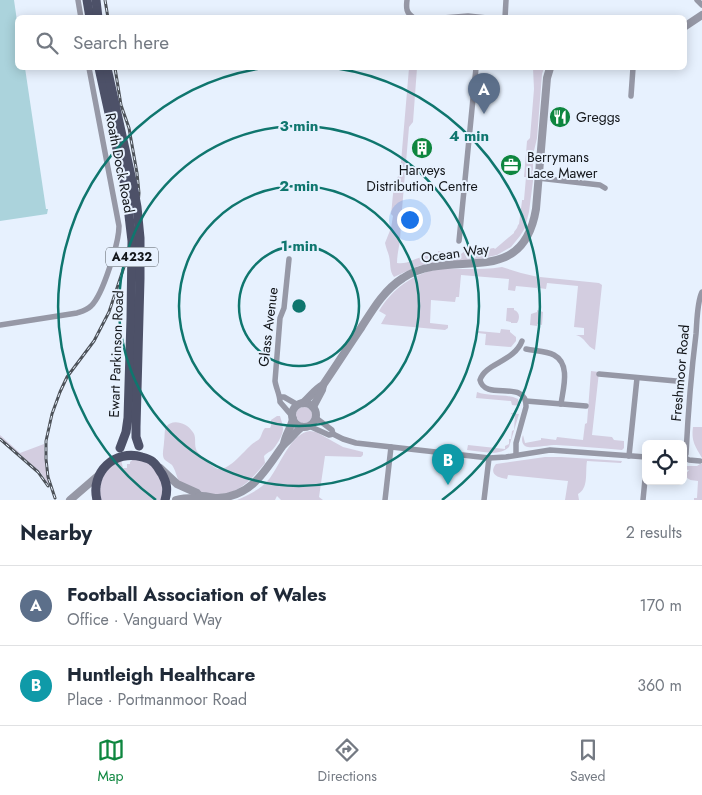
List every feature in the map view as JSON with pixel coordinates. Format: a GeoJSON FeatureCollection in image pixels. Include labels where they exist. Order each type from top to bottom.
{"type":"FeatureCollection","features":[{"type":"Feature","properties":{"kind":"main road"},"geometry":{"type":"LineString","coordinates":[[87,0],[90,15]]}},
{"type":"Feature","properties":{"kind":"main road"},"geometry":{"type":"LineString","coordinates":[[96,0],[98,15]]}},
{"type":"Feature","properties":{"kind":"main road","name":"Ewart Parkinson Road"},"geometry":{"type":"LineString","coordinates":[[99,70],[126,190],[132,241],[128,418],[126,432],[120,448],[111,460]]}},
{"type":"Feature","properties":{"kind":"main road","name":"Ewart Parkinson Road"},"geometry":{"type":"LineString","coordinates":[[107,70],[133,185],[140,238],[136,438],[142,452],[152,461]]}},
{"type":"Feature","properties":{"kind":"main road"},"geometry":{"type":"LineString","coordinates":[[111,460],[133,455],[152,461]]}},
{"type":"Feature","properties":{"kind":"main road","name":"A4232"},"geometry":{"type":"LineString","coordinates":[[99,475],[111,460]]}},
{"type":"Feature","properties":{"kind":"main road","name":"A4232"},"geometry":{"type":"LineString","coordinates":[[152,461],[161,473],[166,485],[165,500]]}},
{"type":"Feature","properties":{"kind":"main road"},"geometry":{"type":"LineString","coordinates":[[97,500],[96,490],[99,475]]}},
{"type":"Feature","properties":{"kind":"street"},"geometry":{"type":"LineString","coordinates":[[78,0],[80,15]]}},
{"type":"Feature","properties":{"kind":"street"},"geometry":{"type":"LineString","coordinates":[[407,0],[406,10],[410,15]]}},
{"type":"Feature","properties":{"kind":"street"},"geometry":{"type":"LineString","coordinates":[[505,15],[506,0]]}},
{"type":"Feature","properties":{"kind":"street"},"geometry":{"type":"LineString","coordinates":[[697,0],[702,5]]}},
{"type":"Feature","properties":{"kind":"street"},"geometry":{"type":"LineString","coordinates":[[687,25],[702,15]]}},
{"type":"Feature","properties":{"kind":"street","name":"Roath Dock Road"},"geometry":{"type":"LineString","coordinates":[[0,325],[81,312],[94,304],[104,284],[119,233],[119,226],[89,70]]}},
{"type":"Feature","properties":{"kind":"street"},"geometry":{"type":"LineString","coordinates":[[459,241],[476,70]]}},
{"type":"Feature","properties":{"kind":"street","name":"Ocean Way"},"geometry":{"type":"LineString","coordinates":[[314,407],[323,385],[381,299],[394,285],[403,278],[430,266],[491,262],[507,256],[516,250],[526,238],[536,209],[547,78],[549,70]]}},
{"type":"Feature","properties":{"kind":"street"},"geometry":{"type":"LineString","coordinates":[[630,96],[634,70]]}},
{"type":"Feature","properties":{"kind":"street"},"geometry":{"type":"LineString","coordinates":[[538,178],[600,185],[605,188]]}},
{"type":"Feature","properties":{"kind":"street","name":"Glass Avenue"},"geometry":{"type":"LineString","coordinates":[[289,259],[284,308],[280,318],[275,374],[280,402],[292,418]]}},
{"type":"Feature","properties":{"kind":"street","name":"Freshmoor Road"},"geometry":{"type":"LineString","coordinates":[[687,440],[690,391],[700,295],[702,292]]}},
{"type":"Feature","properties":{"kind":"street"},"geometry":{"type":"LineString","coordinates":[[516,455],[516,443],[526,401],[522,395],[516,392],[486,389],[480,380],[484,372],[517,351],[522,342]]}},
{"type":"Feature","properties":{"kind":"street"},"geometry":{"type":"LineString","coordinates":[[526,349],[553,355],[562,362],[564,375],[561,404]]}},
{"type":"Feature","properties":{"kind":"street"},"geometry":{"type":"LineString","coordinates":[[599,374],[676,381]]}},
{"type":"Feature","properties":{"kind":"street"},"geometry":{"type":"LineString","coordinates":[[629,456],[637,378]]}},
{"type":"Feature","properties":{"kind":"street","name":"Ocean Way"},"geometry":{"type":"LineString","coordinates":[[301,404],[318,387],[323,385]]}},
{"type":"Feature","properties":{"kind":"street"},"geometry":{"type":"LineString","coordinates":[[280,397],[301,404]]}},
{"type":"Feature","properties":{"kind":"street"},"geometry":{"type":"LineString","coordinates":[[526,401],[583,406]]}},
{"type":"Feature","properties":{"kind":"street"},"geometry":{"type":"LineString","coordinates":[[176,500],[186,497],[218,498],[231,496],[252,486],[293,434],[314,422],[316,414],[314,407],[307,403],[301,404],[293,411],[291,428],[284,438],[284,444]]}},
{"type":"Feature","properties":{"kind":"street"},"geometry":{"type":"LineString","coordinates":[[292,418],[296,424],[316,428],[329,435],[332,434],[356,444],[489,458],[550,450],[642,457]]}},
{"type":"Feature","properties":{"kind":"street"},"geometry":{"type":"LineString","coordinates":[[316,418],[332,430],[332,434]]}},
{"type":"Feature","properties":{"kind":"street"},"geometry":{"type":"LineString","coordinates":[[385,500],[391,447]]}},
{"type":"Feature","properties":{"kind":"street"},"geometry":{"type":"LineString","coordinates":[[484,500],[489,458]]}},
{"type":"Feature","properties":{"kind":"street"},"geometry":{"type":"LineString","coordinates":[[687,459],[700,461]]}},
{"type":"Feature","properties":{"kind":"street"},"geometry":{"type":"LineString","coordinates":[[152,461],[177,484],[200,496]]}},
{"type":"Feature","properties":{"kind":"street"},"geometry":{"type":"LineString","coordinates":[[70,500],[99,475]]}},
{"type":"Feature","properties":{"kind":"street"},"geometry":{"type":"LineString","coordinates":[[643,500],[644,485]]}},
{"type":"Feature","properties":{"kind":"shaded area"},"geometry":{"type":"Polygon","coordinates":[[[409,70],[417,70],[413,122],[409,127],[397,263],[438,254],[438,251],[451,251],[461,254],[471,248],[474,251],[495,249],[514,233],[519,224],[522,200],[524,200],[527,141],[530,138],[534,89],[533,70],[543,70],[537,138],[533,155],[533,181],[529,212],[525,228],[511,247],[497,255],[474,260],[437,262],[418,266],[394,277],[391,272],[385,243],[393,216],[391,214],[394,187],[400,174],[409,70]]]}},
{"type":"Feature","properties":{"kind":"shaded area"},"geometry":{"type":"Polygon","coordinates":[[[502,267],[538,277],[537,288],[516,286],[515,291],[508,290],[509,279],[461,275],[459,297],[456,297],[455,302],[431,300],[430,323],[448,325],[448,328],[445,330],[381,324],[386,315],[379,311],[384,303],[397,289],[412,278],[439,269],[502,267]]]}},
{"type":"Feature","properties":{"kind":"shaded area"},"geometry":{"type":"Polygon","coordinates":[[[540,277],[599,283],[602,285],[595,350],[576,335],[584,335],[584,328],[574,327],[578,286],[547,283],[546,289],[539,288],[540,277]]]}},
{"type":"Feature","properties":{"kind":"shaded area"},"geometry":{"type":"Polygon","coordinates":[[[507,308],[514,308],[517,312],[519,317],[517,323],[506,321],[507,308]]]}},
{"type":"Feature","properties":{"kind":"shaded area"},"geometry":{"type":"Polygon","coordinates":[[[537,310],[543,312],[542,325],[530,325],[531,314],[537,312],[537,310]]]}},
{"type":"Feature","properties":{"kind":"shaded area"},"geometry":{"type":"Polygon","coordinates":[[[501,329],[510,330],[516,337],[516,341],[511,347],[485,345],[486,334],[478,333],[478,331],[500,333],[501,329]]]}},
{"type":"Feature","properties":{"kind":"shaded area"},"geometry":{"type":"Polygon","coordinates":[[[591,371],[599,372],[592,435],[612,437],[614,440],[624,441],[624,448],[622,450],[581,446],[528,447],[524,445],[522,441],[523,435],[525,443],[541,440],[541,438],[556,440],[557,437],[583,440],[585,424],[587,423],[591,371]]]}},
{"type":"Feature","properties":{"kind":"shaded area"},"geometry":{"type":"Polygon","coordinates":[[[477,392],[513,397],[518,399],[520,406],[512,405],[511,401],[476,398],[477,392]]]}},
{"type":"Feature","properties":{"kind":"shaded area"},"geometry":{"type":"Polygon","coordinates":[[[304,407],[312,415],[304,423],[296,415],[304,407]]]}},
{"type":"Feature","properties":{"kind":"shaded area"},"geometry":{"type":"Polygon","coordinates":[[[511,413],[519,414],[509,447],[505,450],[495,453],[467,450],[468,445],[505,449],[514,430],[515,415],[511,413]]]}},
{"type":"Feature","properties":{"kind":"shaded area"},"geometry":{"type":"Polygon","coordinates":[[[280,416],[283,429],[277,444],[264,456],[265,463],[251,478],[238,489],[230,492],[212,494],[201,492],[179,482],[172,465],[163,456],[166,427],[176,422],[190,428],[194,433],[195,447],[206,460],[218,469],[223,469],[259,439],[263,430],[270,428],[271,420],[280,416]]]}},
{"type":"Feature","properties":{"kind":"shaded area"},"geometry":{"type":"Polygon","coordinates":[[[693,427],[702,427],[702,458],[694,443],[693,427]]]}},
{"type":"Feature","properties":{"kind":"shaded area"},"geometry":{"type":"Polygon","coordinates":[[[310,431],[316,432],[343,447],[363,452],[361,457],[325,456],[319,497],[323,500],[281,500],[277,496],[275,500],[237,500],[262,486],[270,478],[297,437],[310,431]]]}},
{"type":"Feature","properties":{"kind":"shaded area"},"geometry":{"type":"Polygon","coordinates":[[[0,435],[20,453],[44,444],[45,465],[49,485],[41,473],[0,435]]]}},
{"type":"Feature","properties":{"kind":"shaded area"},"geometry":{"type":"Polygon","coordinates":[[[545,457],[622,461],[621,463],[587,461],[585,484],[578,494],[579,500],[565,500],[568,481],[508,475],[507,479],[500,478],[495,475],[493,470],[496,464],[545,457]]]}},
{"type":"Feature","properties":{"kind":"shaded area"},"geometry":{"type":"Polygon","coordinates":[[[133,459],[146,462],[156,470],[162,484],[161,500],[101,500],[99,490],[101,488],[99,488],[107,471],[121,460],[123,468],[127,468],[127,464],[130,464],[133,459]]]}},
{"type":"Feature","properties":{"kind":"shaded area"},"geometry":{"type":"Polygon","coordinates":[[[702,464],[702,500],[694,500],[694,498],[697,498],[698,481],[687,477],[689,470],[687,470],[687,466],[702,464]]]}},
{"type":"Feature","properties":{"kind":"water"},"geometry":{"type":"Polygon","coordinates":[[[0,0],[14,0],[16,15],[15,70],[25,70],[46,209],[48,209],[47,214],[0,221],[0,0]]]}},
{"type":"Feature","properties":{"kind":"railway"},"geometry":{"type":"LineString","coordinates":[[105,0],[108,15]]}},
{"type":"Feature","properties":{"kind":"railway"},"geometry":{"type":"LineString","coordinates":[[55,498],[48,477],[46,459],[46,441],[52,414],[67,377],[94,341],[109,312],[136,226],[139,193],[137,173],[129,128],[121,105],[115,70]]}},
{"type":"Feature","properties":{"kind":"railway"},"geometry":{"type":"LineString","coordinates":[[0,439],[38,472],[48,486]]}},
{"type":"Feature","properties":{"kind":"place","name":"Football Association of Wales"},"geometry":{"type":"Point","coordinates":[484,114]}},
{"type":"Feature","properties":{"kind":"place","name":"Greggs"},"geometry":{"type":"Point","coordinates":[560,117]}},
{"type":"Feature","properties":{"kind":"place","name":"Harveys Distribution Centre"},"geometry":{"type":"Point","coordinates":[422,148]}},
{"type":"Feature","properties":{"kind":"place","name":"Berrymans Lace Mawer"},"geometry":{"type":"Point","coordinates":[511,165]}},
{"type":"Feature","properties":{"kind":"place","name":"Huntleigh Healthcare"},"geometry":{"type":"Point","coordinates":[448,485]}}]}
